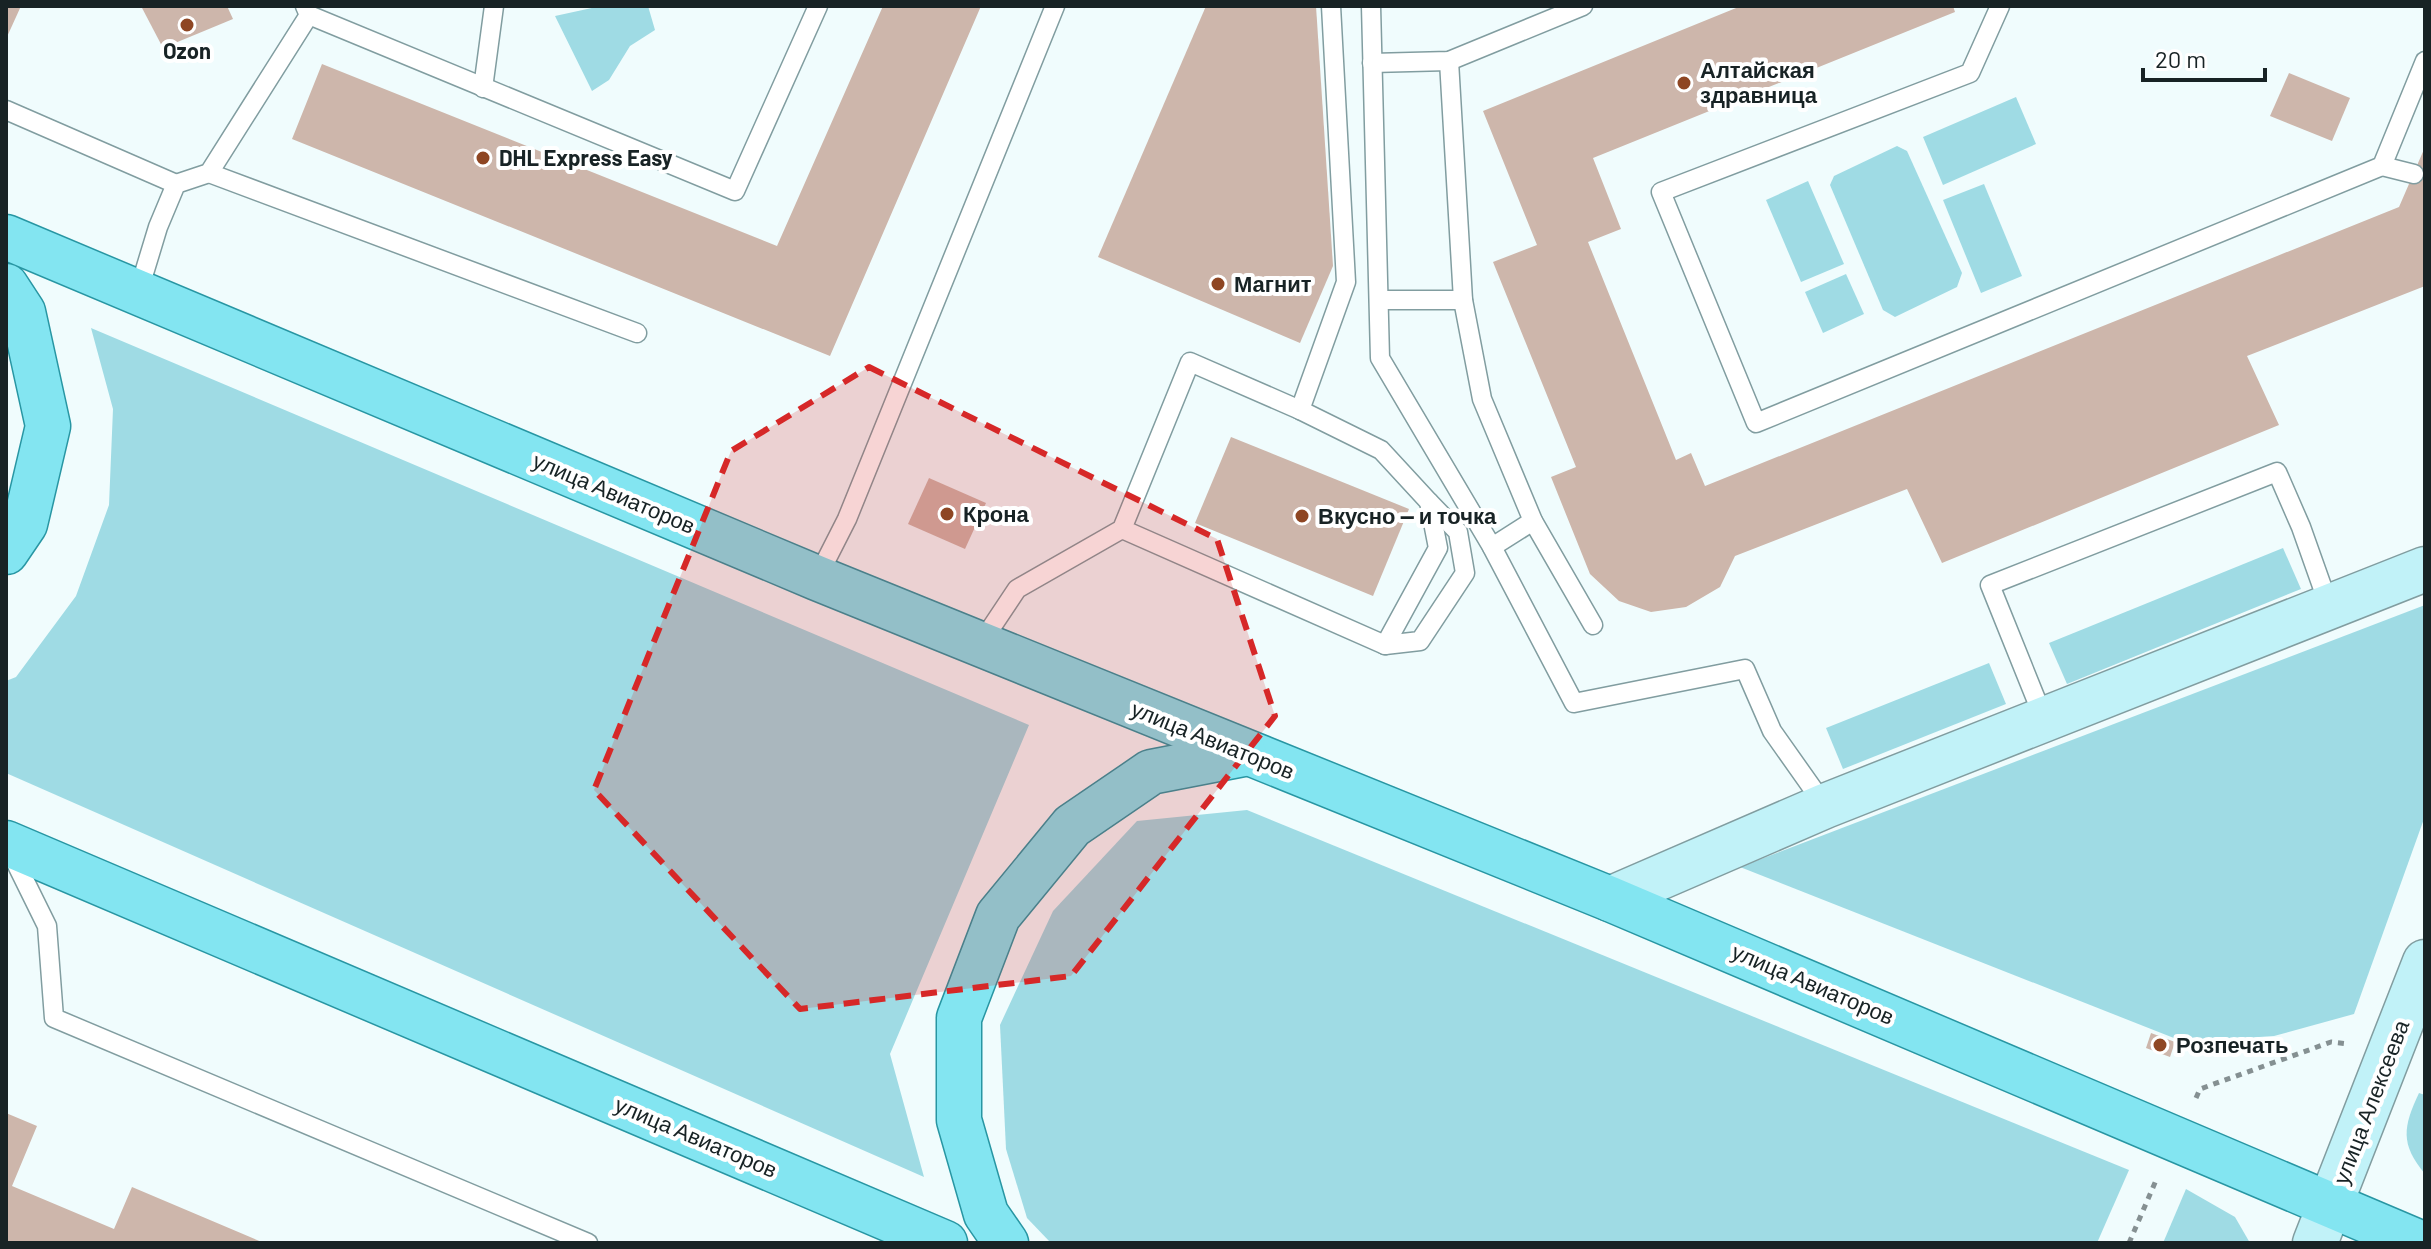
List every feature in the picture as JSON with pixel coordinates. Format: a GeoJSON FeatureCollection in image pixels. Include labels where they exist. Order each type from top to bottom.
{"type":"FeatureCollection","features":[{"type":"Feature","properties":{"kind":"main road","name":"улица Авиаторов"},"geometry":{"type":"LineString","coordinates":[[6,237],[817,578],[981,643],[1244,754],[1610,899],[2323,1224],[2420,1243]]}},
{"type":"Feature","properties":{"kind":"main road"},"geometry":{"type":"LineString","coordinates":[[6,286],[23,312],[48,426],[25,524],[6,552]]}},
{"type":"Feature","properties":{"kind":"main road"},"geometry":{"type":"LineString","coordinates":[[1006,1243],[986,1214],[959,1120],[959,1018],[998,916],[1072,826],[1151,772],[1244,754]]}},
{"type":"Feature","properties":{"kind":"main road","name":"улица Авиаторов"},"geometry":{"type":"LineString","coordinates":[[6,843],[945,1243]]}},
{"type":"Feature","properties":{"kind":"street"},"geometry":{"type":"LineString","coordinates":[[1610,899],[1825,806],[2425,569]]}},
{"type":"Feature","properties":{"kind":"street","name":"улица Алексеева"},"geometry":{"type":"LineString","coordinates":[[2323,1224],[2425,962]]}},
{"type":"Feature","properties":{"kind":"lane"},"geometry":{"type":"LineString","coordinates":[[483,88],[494,6]]}},
{"type":"Feature","properties":{"kind":"lane"},"geometry":{"type":"LineString","coordinates":[[209,173],[307,10],[483,88],[735,191],[818,6]]}},
{"type":"Feature","properties":{"kind":"lane"},"geometry":{"type":"LineString","coordinates":[[817,578],[847,519],[1055,6]]}},
{"type":"Feature","properties":{"kind":"lane"},"geometry":{"type":"LineString","coordinates":[[1300,410],[1346,282],[1331,6]]}},
{"type":"Feature","properties":{"kind":"lane"},"geometry":{"type":"LineString","coordinates":[[1371,6],[1380,358],[1492,547],[1574,703],[1745,669],[1772,731],[1825,806]]}},
{"type":"Feature","properties":{"kind":"lane"},"geometry":{"type":"LineString","coordinates":[[1372,63],[1449,61],[1583,6]]}},
{"type":"Feature","properties":{"kind":"lane"},"geometry":{"type":"LineString","coordinates":[[2000,6],[1970,73],[1661,192],[1756,423],[2382,166],[2414,174]]}},
{"type":"Feature","properties":{"kind":"lane"},"geometry":{"type":"LineString","coordinates":[[1449,61],[1463,300],[1482,399],[1533,521],[1593,625]]}},
{"type":"Feature","properties":{"kind":"lane"},"geometry":{"type":"LineString","coordinates":[[2382,166],[2425,61]]}},
{"type":"Feature","properties":{"kind":"lane"},"geometry":{"type":"LineString","coordinates":[[6,110],[176,184],[209,173],[637,333]]}},
{"type":"Feature","properties":{"kind":"lane"},"geometry":{"type":"LineString","coordinates":[[138,293],[158,227],[176,184]]}},
{"type":"Feature","properties":{"kind":"lane"},"geometry":{"type":"LineString","coordinates":[[1379,300],[1463,300]]}},
{"type":"Feature","properties":{"kind":"lane"},"geometry":{"type":"LineString","coordinates":[[981,643],[1017,589],[1122,529],[1190,362],[1300,410],[1381,450],[1458,532],[1465,573],[1420,641],[1385,645],[1122,529]]}},
{"type":"Feature","properties":{"kind":"lane"},"geometry":{"type":"LineString","coordinates":[[2044,719],[1990,585],[2277,472],[2301,527],[2329,606]]}},
{"type":"Feature","properties":{"kind":"lane"},"geometry":{"type":"LineString","coordinates":[[1385,645],[1438,548],[1429,502]]}},
{"type":"Feature","properties":{"kind":"lane"},"geometry":{"type":"LineString","coordinates":[[1492,547],[1533,521]]}},
{"type":"Feature","properties":{"kind":"lane"},"geometry":{"type":"LineString","coordinates":[[6,843],[47,926],[54,1018],[588,1243]]}},
{"type":"Feature","properties":{"kind":"path"},"geometry":{"type":"LineString","coordinates":[[2196,1098],[2200,1089],[2331,1042],[2358,1045]]}},
{"type":"Feature","properties":{"kind":"path"},"geometry":{"type":"LineString","coordinates":[[2129,1243],[2157,1178]]}},
{"type":"Feature","properties":{"kind":"highlighted area"},"geometry":{"type":"Polygon","coordinates":[[[869,367],[1217,539],[1275,716],[1071,976],[800,1009],[594,790],[731,451],[869,367]]]}},
{"type":"Feature","properties":{"kind":"shaded area"},"geometry":{"type":"Polygon","coordinates":[[[601,6],[648,6],[655,30],[630,46],[609,80],[592,91],[555,16],[601,6]]]}},
{"type":"Feature","properties":{"kind":"shaded area"},"geometry":{"type":"Polygon","coordinates":[[[2016,97],[2036,144],[1943,185],[1923,137],[2016,97]]]}},
{"type":"Feature","properties":{"kind":"shaded area"},"geometry":{"type":"Polygon","coordinates":[[[1897,146],[1907,151],[1962,273],[1957,287],[1895,317],[1883,310],[1830,185],[1834,176],[1897,146]]]}},
{"type":"Feature","properties":{"kind":"shaded area"},"geometry":{"type":"Polygon","coordinates":[[[1808,181],[1844,264],[1801,282],[1766,200],[1808,181]]]}},
{"type":"Feature","properties":{"kind":"shaded area"},"geometry":{"type":"Polygon","coordinates":[[[1984,184],[2022,276],[1981,293],[1943,200],[1984,184]]]}},
{"type":"Feature","properties":{"kind":"shaded area"},"geometry":{"type":"Polygon","coordinates":[[[1846,274],[1864,314],[1823,333],[1805,292],[1846,274]]]}},
{"type":"Feature","properties":{"kind":"shaded area"},"geometry":{"type":"Polygon","coordinates":[[[91,328],[1029,725],[890,1054],[924,1177],[6,773],[6,681],[16,677],[76,596],[109,505],[113,409],[91,328]]]}},
{"type":"Feature","properties":{"kind":"shaded area"},"geometry":{"type":"Polygon","coordinates":[[[2283,548],[2301,589],[2067,684],[2049,643],[2283,548]]]}},
{"type":"Feature","properties":{"kind":"shaded area"},"geometry":{"type":"Polygon","coordinates":[[[2425,605],[2425,816],[2354,1014],[2274,1036],[2184,1042],[1740,867],[2425,605]]]}},
{"type":"Feature","properties":{"kind":"shaded area"},"geometry":{"type":"Polygon","coordinates":[[[1989,663],[2006,704],[1843,769],[1826,728],[1989,663]]]}},
{"type":"Feature","properties":{"kind":"shaded area"},"geometry":{"type":"Polygon","coordinates":[[[1247,810],[2129,1170],[2097,1243],[1050,1242],[1027,1218],[1006,1149],[1000,1025],[1053,911],[1137,821],[1247,810]]]}},
{"type":"Feature","properties":{"kind":"shaded area"},"geometry":{"type":"Polygon","coordinates":[[[2419,1093],[2425,1095],[2425,1174],[2411,1153],[2407,1135],[2407,1126],[2419,1093]]]}},
{"type":"Feature","properties":{"kind":"shaded area"},"geometry":{"type":"Polygon","coordinates":[[[2186,1189],[2235,1217],[2250,1243],[2163,1243],[2186,1189]]]}},
{"type":"Feature","properties":{"kind":"building"},"geometry":{"type":"Polygon","coordinates":[[[6,6],[21,6],[6,39],[6,6]]]}},
{"type":"Feature","properties":{"kind":"building"},"geometry":{"type":"Polygon","coordinates":[[[141,6],[227,6],[233,19],[163,48],[141,6]]]}},
{"type":"Feature","properties":{"kind":"building"},"geometry":{"type":"Polygon","coordinates":[[[883,6],[981,6],[830,356],[292,139],[322,64],[777,246],[883,6]]]}},
{"type":"Feature","properties":{"kind":"building"},"geometry":{"type":"Polygon","coordinates":[[[1206,6],[1316,6],[1333,266],[1300,343],[1098,257],[1206,6]]]}},
{"type":"Feature","properties":{"kind":"building"},"geometry":{"type":"Polygon","coordinates":[[[1741,6],[1953,6],[1955,12],[1593,158],[1621,229],[1588,242],[1676,460],[1691,453],[1705,486],[2399,207],[2425,147],[2425,286],[2247,356],[2279,425],[1942,563],[1907,489],[1735,556],[1720,587],[1686,607],[1651,612],[1619,601],[1590,574],[1551,477],[1576,467],[1493,262],[1537,245],[1483,111],[1741,6]]]}},
{"type":"Feature","properties":{"kind":"building"},"geometry":{"type":"Polygon","coordinates":[[[2289,73],[2350,98],[2332,141],[2270,116],[2289,73]]]}},
{"type":"Feature","properties":{"kind":"building","name":"Вкусно — и точка"},"geometry":{"type":"Polygon","coordinates":[[[1231,437],[1409,509],[1373,596],[1195,523],[1231,437]]]}},
{"type":"Feature","properties":{"kind":"building","name":"Крона"},"geometry":{"type":"Polygon","coordinates":[[[929,478],[986,503],[965,549],[908,524],[929,478]]]}},
{"type":"Feature","properties":{"kind":"building","name":"Розпечать"},"geometry":{"type":"Polygon","coordinates":[[[2151,1033],[2175,1042],[2170,1057],[2146,1048],[2151,1033]]]}},
{"type":"Feature","properties":{"kind":"building"},"geometry":{"type":"Polygon","coordinates":[[[6,1113],[37,1126],[12,1186],[114,1229],[132,1187],[264,1243],[6,1243],[6,1113]]]}},
{"type":"Feature","properties":{"kind":"place","name":"Ozon"},"geometry":{"type":"Point","coordinates":[187,25]}},
{"type":"Feature","properties":{"kind":"place","name":"Алтайская здравница"},"geometry":{"type":"Point","coordinates":[1684,83]}},
{"type":"Feature","properties":{"kind":"place","name":"DHL Express Easy"},"geometry":{"type":"Point","coordinates":[483,158]}},
{"type":"Feature","properties":{"kind":"place","name":"Магнит"},"geometry":{"type":"Point","coordinates":[1218,284]}},
{"type":"Feature","properties":{"kind":"place","name":"Крона"},"geometry":{"type":"Point","coordinates":[947,514]}},
{"type":"Feature","properties":{"kind":"place","name":"Вкусно — и точка"},"geometry":{"type":"Point","coordinates":[1302,516]}},
{"type":"Feature","properties":{"kind":"place","name":"Розпечать"},"geometry":{"type":"Point","coordinates":[2160,1045]}}]}
